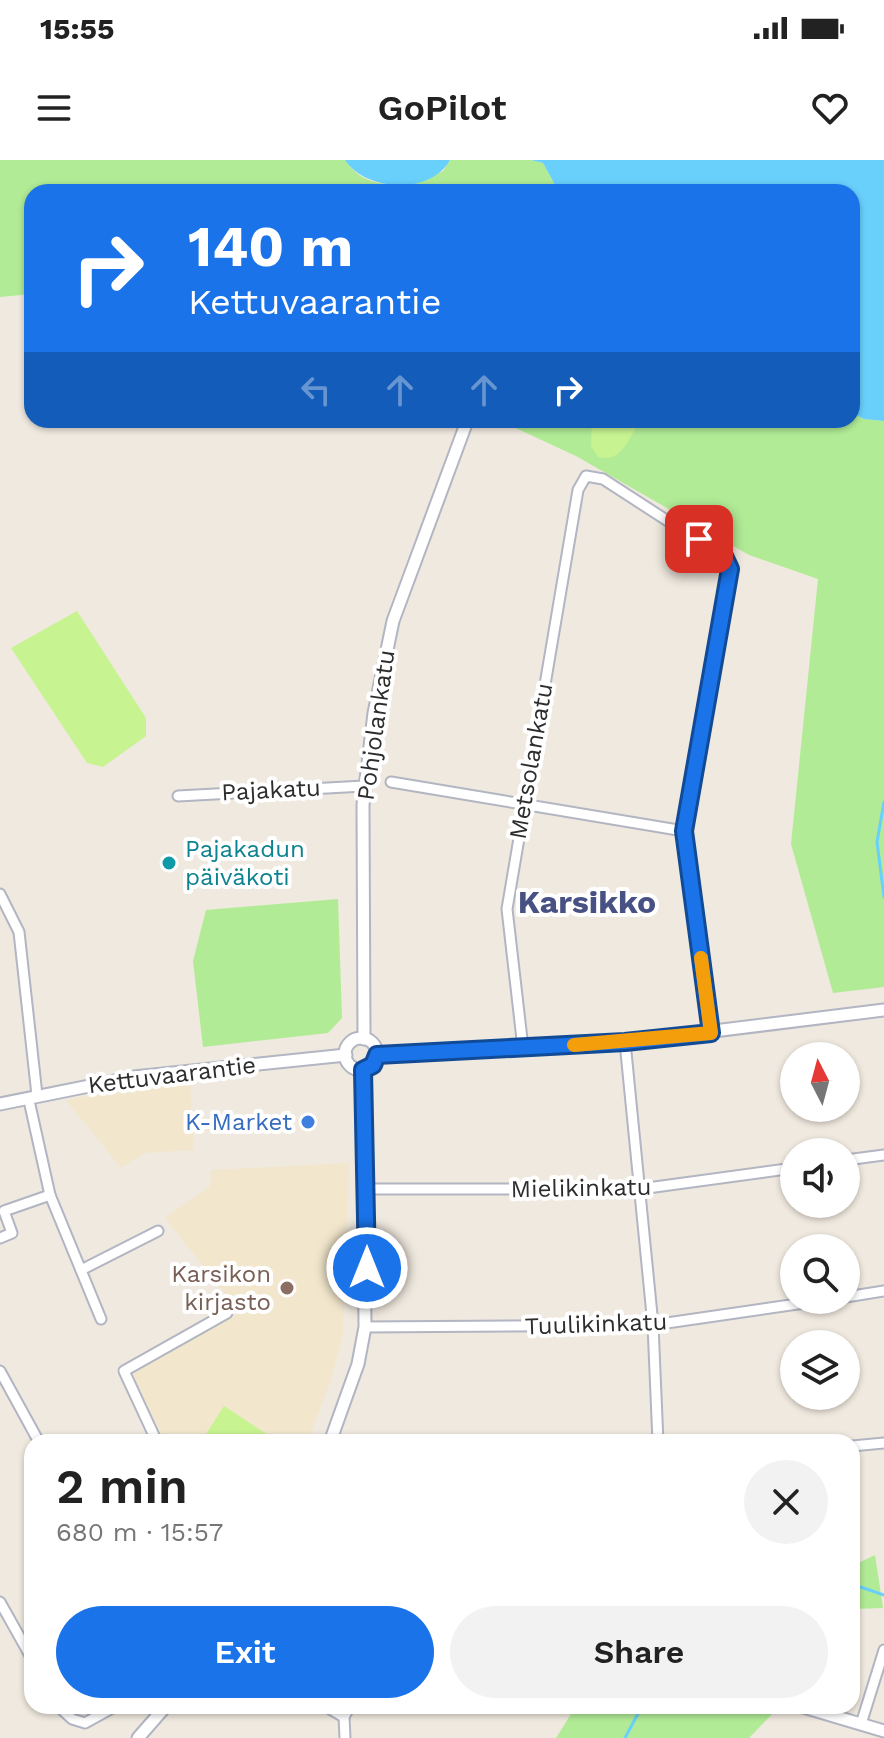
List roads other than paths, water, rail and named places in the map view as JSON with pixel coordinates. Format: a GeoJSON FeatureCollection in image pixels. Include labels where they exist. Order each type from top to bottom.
{"type":"FeatureCollection","features":[{"type":"Feature","properties":{"kind":"street","name":"Pohjolankatu"},"geometry":{"type":"LineString","coordinates":[[364,1039],[364,786],[393,621],[460,428]]}},
{"type":"Feature","properties":{"kind":"street","name":"Metsolankatu"},"geometry":{"type":"LineString","coordinates":[[523,1048],[506,921],[578,490],[586,476],[603,479],[728,560],[730,569],[684,831]]}},
{"type":"Feature","properties":{"kind":"street"},"geometry":{"type":"LineString","coordinates":[[391,782],[684,831],[711,1033]]}},
{"type":"Feature","properties":{"kind":"street","name":"Pajakatu"},"geometry":{"type":"LineString","coordinates":[[178,796],[364,786]]}},
{"type":"Feature","properties":{"kind":"street"},"geometry":{"type":"LineString","coordinates":[[0,894],[19,932],[33,1100],[50,1195],[101,1319]]}},
{"type":"Feature","properties":{"kind":"street"},"geometry":{"type":"LineString","coordinates":[[377,1055],[625,1042],[884,1010]]}},
{"type":"Feature","properties":{"kind":"street"},"geometry":{"type":"LineString","coordinates":[[364,1039],[375,1046],[377,1055],[373,1065],[363,1070],[351,1066],[346,1055],[351,1043],[364,1039]]}},
{"type":"Feature","properties":{"kind":"street"},"geometry":{"type":"LineString","coordinates":[[625,1042],[653,1325],[658,1434]]}},
{"type":"Feature","properties":{"kind":"street","name":"Kettuvaarantie"},"geometry":{"type":"LineString","coordinates":[[0,1104],[33,1100],[134,1077],[346,1055]]}},
{"type":"Feature","properties":{"kind":"street"},"geometry":{"type":"LineString","coordinates":[[333,1434],[358,1364],[365,1327],[363,1070]]}},
{"type":"Feature","properties":{"kind":"street"},"geometry":{"type":"LineString","coordinates":[[860,1158],[884,1155]]}},
{"type":"Feature","properties":{"kind":"street","name":"Mielikinkatu"},"geometry":{"type":"LineString","coordinates":[[366,1189],[640,1189],[780,1170]]}},
{"type":"Feature","properties":{"kind":"street"},"geometry":{"type":"LineString","coordinates":[[0,1238],[12,1233],[4,1211],[50,1195]]}},
{"type":"Feature","properties":{"kind":"street"},"geometry":{"type":"LineString","coordinates":[[81,1270],[158,1231]]}},
{"type":"Feature","properties":{"kind":"street"},"geometry":{"type":"LineString","coordinates":[[860,1295],[884,1291]]}},
{"type":"Feature","properties":{"kind":"street","name":"Tuulikinkatu"},"geometry":{"type":"LineString","coordinates":[[365,1327],[653,1325],[780,1307]]}},
{"type":"Feature","properties":{"kind":"street"},"geometry":{"type":"LineString","coordinates":[[153,1434],[124,1371],[227,1313]]}},
{"type":"Feature","properties":{"kind":"street"},"geometry":{"type":"LineString","coordinates":[[0,1371],[35,1434]]}},
{"type":"Feature","properties":{"kind":"street"},"geometry":{"type":"LineString","coordinates":[[860,1445],[884,1443]]}},
{"type":"Feature","properties":{"kind":"street"},"geometry":{"type":"LineString","coordinates":[[0,1602],[24,1645]]}},
{"type":"Feature","properties":{"kind":"street"},"geometry":{"type":"LineString","coordinates":[[861,1724],[884,1650]]}},
{"type":"Feature","properties":{"kind":"street"},"geometry":{"type":"LineString","coordinates":[[67,1714],[85,1723],[101,1714]]}},
{"type":"Feature","properties":{"kind":"street"},"geometry":{"type":"LineString","coordinates":[[138,1738],[159,1714]]}},
{"type":"Feature","properties":{"kind":"street"},"geometry":{"type":"LineString","coordinates":[[339,1714],[344,1717]]}},
{"type":"Feature","properties":{"kind":"street"},"geometry":{"type":"LineString","coordinates":[[345,1738],[346,1714]]}},
{"type":"Feature","properties":{"kind":"street"},"geometry":{"type":"LineString","coordinates":[[827,1714],[884,1731]]}},
{"type":"Feature","properties":{"kind":"water"},"geometry":{"type":"Polygon","coordinates":[[[345,160],[450,160],[441,172],[413,184],[382,183],[354,170],[345,160]]]}},
{"type":"Feature","properties":{"kind":"water"},"geometry":{"type":"Polygon","coordinates":[[[531,160],[884,160],[884,421],[860,417],[860,184],[555,184],[543,163],[531,160]]]}},
{"type":"Feature","properties":{"kind":"waterway"},"geometry":{"type":"LineString","coordinates":[[884,802],[877,842],[884,897]]}},
{"type":"Feature","properties":{"kind":"waterway"},"geometry":{"type":"LineString","coordinates":[[860,1587],[884,1595]]}},
{"type":"Feature","properties":{"kind":"waterway"},"geometry":{"type":"LineString","coordinates":[[625,1738],[638,1714]]}},
{"type":"Feature","properties":{"kind":"place","name":"Pajakadun päiväkoti"},"geometry":{"type":"Point","coordinates":[169,863]}},
{"type":"Feature","properties":{"kind":"place","name":"K-Market"},"geometry":{"type":"Point","coordinates":[308,1122]}},
{"type":"Feature","properties":{"kind":"place","name":"Karsikon kirjasto"},"geometry":{"type":"Point","coordinates":[287,1288]}},
{"type":"Feature","properties":{"kind":"district","name":"Karsikko"},"geometry":{"type":"Point","coordinates":[587,902]}}]}
